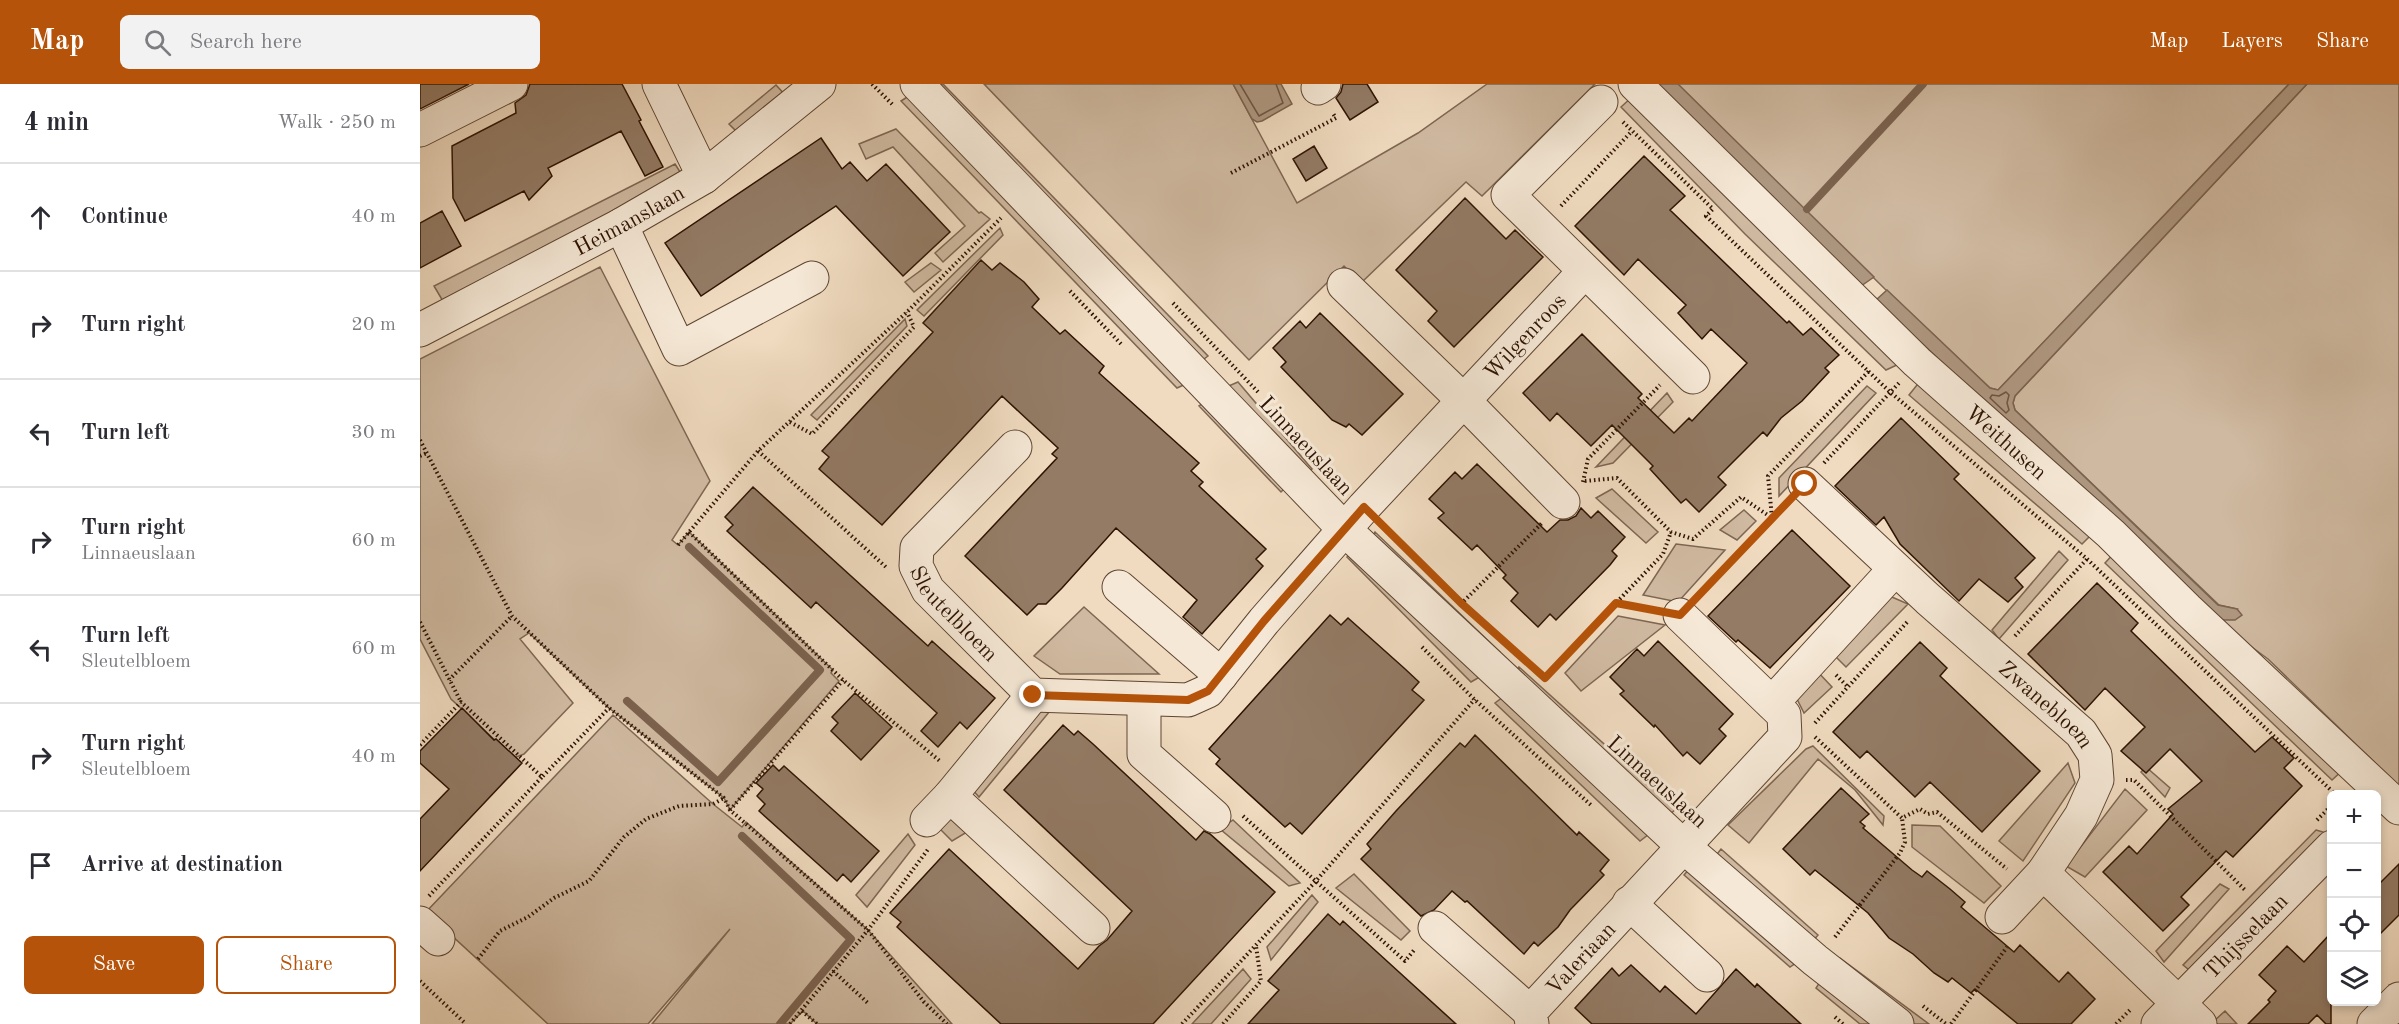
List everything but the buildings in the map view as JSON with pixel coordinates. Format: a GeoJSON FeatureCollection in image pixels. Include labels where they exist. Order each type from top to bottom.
{"type":"FeatureCollection","features":[{"type":"Feature","properties":{"kind":"street"},"geometry":{"type":"LineString","coordinates":[[420,130],[511,84]]}},
{"type":"Feature","properties":{"kind":"street"},"geometry":{"type":"LineString","coordinates":[[659,84],[704,177]]}},
{"type":"Feature","properties":{"kind":"street","name":"Heimanslaan"},"geometry":{"type":"LineString","coordinates":[[420,330],[621,225],[704,177],[819,84]]}},
{"type":"Feature","properties":{"kind":"street","name":"Linnaeuslaan"},"geometry":{"type":"LineString","coordinates":[[917,84],[1345,530],[1500,676],[1683,846],[1825,942],[1907,1013]]}},
{"type":"Feature","properties":{"kind":"street","name":"Weithusen"},"geometry":{"type":"LineString","coordinates":[[1635,84],[1917,362],[2111,534],[2386,801]]}},
{"type":"Feature","properties":{"kind":"street","name":"Wilgenroos"},"geometry":{"type":"LineString","coordinates":[[1601,102],[1508,195],[1693,377]]}},
{"type":"Feature","properties":{"kind":"street"},"geometry":{"type":"LineString","coordinates":[[621,225],[679,349],[812,278]]}},
{"type":"Feature","properties":{"kind":"street","name":"Wilgenroos"},"geometry":{"type":"LineString","coordinates":[[1345,530],[1584,272]]}},
{"type":"Feature","properties":{"kind":"street"},"geometry":{"type":"LineString","coordinates":[[1344,285],[1464,401],[1574,491]]}},
{"type":"Feature","properties":{"kind":"street","name":"Sleutelbloem"},"geometry":{"type":"LineString","coordinates":[[1015,447],[917,548],[916,566],[928,590],[1033,695]]}},
{"type":"Feature","properties":{"kind":"street","name":"Zwanebloem"},"geometry":{"type":"LineString","coordinates":[[1805,484],[1928,599],[2081,733],[2095,755],[2097,780],[2081,816],[2035,882],[2002,917]]}},
{"type":"Feature","properties":{"kind":"street"},"geometry":{"type":"LineString","coordinates":[[927,820],[1033,695],[1188,700],[1208,691],[1264,621],[1345,530]]}},
{"type":"Feature","properties":{"kind":"street"},"geometry":{"type":"LineString","coordinates":[[1772,703],[1895,569]]}},
{"type":"Feature","properties":{"kind":"street"},"geometry":{"type":"LineString","coordinates":[[1119,587],[1221,675]]}},
{"type":"Feature","properties":{"kind":"street"},"geometry":{"type":"LineString","coordinates":[[1680,615],[1784,715],[1797,734],[1683,846]]}},
{"type":"Feature","properties":{"kind":"street"},"geometry":{"type":"LineString","coordinates":[[1144,700],[1144,754],[1214,816]]}},
{"type":"Feature","properties":{"kind":"street"},"geometry":{"type":"LineString","coordinates":[[956,788],[1093,928]]}},
{"type":"Feature","properties":{"kind":"street","name":"Valeriaan"},"geometry":{"type":"LineString","coordinates":[[1436,928],[1531,1018],[1629,903],[1683,846]]}},
{"type":"Feature","properties":{"kind":"street","name":"Thijsselaan"},"geometry":{"type":"LineString","coordinates":[[2179,1017],[2327,851]]}},
{"type":"Feature","properties":{"kind":"street"},"geometry":{"type":"LineString","coordinates":[[2035,882],[2179,1017]]}},
{"type":"Feature","properties":{"kind":"street","name":"Valeriaan"},"geometry":{"type":"LineString","coordinates":[[1629,903],[1707,975]]}},
{"type":"Feature","properties":{"kind":"street"},"geometry":{"type":"LineString","coordinates":[[2374,1024],[2399,999]]}},
{"type":"Feature","properties":{"kind":"path"},"geometry":{"type":"LineString","coordinates":[[1231,173],[1336,118],[1321,86]]}},
{"type":"Feature","properties":{"kind":"path"},"geometry":{"type":"LineString","coordinates":[[1601,102],[1713,209],[1706,216],[1890,392],[2087,559],[2330,790]]}},
{"type":"Feature","properties":{"kind":"path"},"geometry":{"type":"LineString","coordinates":[[1540,228],[1632,131]]}},
{"type":"Feature","properties":{"kind":"path"},"geometry":{"type":"LineString","coordinates":[[678,545],[758,451],[907,312],[1001,218]]}},
{"type":"Feature","properties":{"kind":"path","name":"Linnaeuslaan"},"geometry":{"type":"LineString","coordinates":[[1172,302],[1260,394]]}},
{"type":"Feature","properties":{"kind":"path"},"geometry":{"type":"LineString","coordinates":[[790,422],[812,434],[914,327],[907,312]]}},
{"type":"Feature","properties":{"kind":"path"},"geometry":{"type":"LineString","coordinates":[[1616,603],[1680,615],[1917,362]]}},
{"type":"Feature","properties":{"kind":"path"},"geometry":{"type":"LineString","coordinates":[[1772,518],[1768,476],[1869,371]]}},
{"type":"Feature","properties":{"kind":"path"},"geometry":{"type":"LineString","coordinates":[[420,440],[512,616],[609,708],[724,798],[730,810],[868,930],[924,1002],[947,1024]]}},
{"type":"Feature","properties":{"kind":"path"},"geometry":{"type":"LineString","coordinates":[[758,451],[890,571]]}},
{"type":"Feature","properties":{"kind":"path"},"geometry":{"type":"LineString","coordinates":[[420,456],[427,453]]}},
{"type":"Feature","properties":{"kind":"path"},"geometry":{"type":"LineString","coordinates":[[1574,491],[1617,478],[1671,532],[1693,539],[1741,497],[1772,518]]}},
{"type":"Feature","properties":{"kind":"path"},"geometry":{"type":"LineString","coordinates":[[689,532],[956,788]]}},
{"type":"Feature","properties":{"kind":"path"},"geometry":{"type":"LineString","coordinates":[[1538,672],[1545,678],[1663,554],[1671,532]]}},
{"type":"Feature","properties":{"kind":"path"},"geometry":{"type":"LineString","coordinates":[[1994,658],[2111,534]]}},
{"type":"Feature","properties":{"kind":"path"},"geometry":{"type":"LineString","coordinates":[[1825,942],[1900,853],[1905,842],[1902,818],[1797,734],[1928,599]]}},
{"type":"Feature","properties":{"kind":"path"},"geometry":{"type":"LineString","coordinates":[[1461,603],[1469,610]]}},
{"type":"Feature","properties":{"kind":"path"},"geometry":{"type":"LineString","coordinates":[[449,680],[512,616]]}},
{"type":"Feature","properties":{"kind":"path"},"geometry":{"type":"LineString","coordinates":[[420,621],[460,702],[542,777]]}},
{"type":"Feature","properties":{"kind":"path"},"geometry":{"type":"LineString","coordinates":[[1182,1024],[1315,882],[1475,700],[1500,676]]}},
{"type":"Feature","properties":{"kind":"path"},"geometry":{"type":"LineString","coordinates":[[730,810],[843,680]]}},
{"type":"Feature","properties":{"kind":"path"},"geometry":{"type":"LineString","coordinates":[[420,745],[460,702]]}},
{"type":"Feature","properties":{"kind":"path"},"geometry":{"type":"LineString","coordinates":[[429,920],[542,777],[609,708]]}},
{"type":"Feature","properties":{"kind":"path"},"geometry":{"type":"LineString","coordinates":[[2097,780],[2134,780],[2245,890]]}},
{"type":"Feature","properties":{"kind":"path"},"geometry":{"type":"LineString","coordinates":[[478,959],[500,931],[528,917],[555,898],[589,881],[624,837],[646,819],[680,806],[713,804],[724,798]]}},
{"type":"Feature","properties":{"kind":"path"},"geometry":{"type":"LineString","coordinates":[[1214,816],[1226,800],[1405,961],[1436,928]]}},
{"type":"Feature","properties":{"kind":"path"},"geometry":{"type":"LineString","coordinates":[[1902,818],[1920,809],[1928,814],[1937,812],[2005,868],[2035,882]]}},
{"type":"Feature","properties":{"kind":"path"},"geometry":{"type":"LineString","coordinates":[[790,1024],[868,930],[929,849],[927,820]]}},
{"type":"Feature","properties":{"kind":"path"},"geometry":{"type":"LineString","coordinates":[[1951,1024],[2014,938],[2002,917]]}},
{"type":"Feature","properties":{"kind":"path"},"geometry":{"type":"LineString","coordinates":[[1825,942],[1844,945]]}},
{"type":"Feature","properties":{"kind":"path"},"geometry":{"type":"LineString","coordinates":[[1223,1024],[1261,981],[1256,945]]}},
{"type":"Feature","properties":{"kind":"path"},"geometry":{"type":"LineString","coordinates":[[833,971],[869,1004]]}},
{"type":"Feature","properties":{"kind":"path"},"geometry":{"type":"LineString","coordinates":[[420,981],[466,1024]]}},
{"type":"Feature","properties":{"kind":"path"},"geometry":{"type":"LineString","coordinates":[[802,1011],[817,1024]]}},
{"type":"Feature","properties":{"kind":"path"},"geometry":{"type":"LineString","coordinates":[[1907,1013],[1946,1024]]}},
{"type":"Feature","properties":{"kind":"shaded area"},"geometry":{"type":"Polygon","coordinates":[[[930,84],[943,84],[1208,356],[1196,365],[930,84]]]}},
{"type":"Feature","properties":{"kind":"shaded area"},"geometry":{"type":"Polygon","coordinates":[[[984,84],[1233,84],[1297,203],[1418,133],[1487,84],[1595,84],[1482,196],[1466,182],[1361,283],[1344,266],[1249,360],[984,84]]]}},
{"type":"Feature","properties":{"kind":"shaded area"},"geometry":{"type":"Polygon","coordinates":[[[1677,84],[2289,84],[1998,390],[1990,388],[1887,291],[1677,84]]]}},
{"type":"Feature","properties":{"kind":"shaded area"},"geometry":{"type":"Polygon","coordinates":[[[2307,84],[2399,84],[2399,786],[2268,659],[2215,620],[2237,609],[2219,605],[2015,410],[2013,403],[2015,396],[2307,84]]]}},
{"type":"Feature","properties":{"kind":"shaded area"},"geometry":{"type":"Polygon","coordinates":[[[776,85],[787,97],[739,134],[729,124],[776,85]]]}},
{"type":"Feature","properties":{"kind":"shaded area"},"geometry":{"type":"Polygon","coordinates":[[[915,92],[1188,383],[1177,388],[901,101],[915,92]]]}},
{"type":"Feature","properties":{"kind":"shaded area"},"geometry":{"type":"Polygon","coordinates":[[[1632,97],[1899,364],[1886,370],[1745,234],[1621,107],[1632,97]]]}},
{"type":"Feature","properties":{"kind":"shaded area"},"geometry":{"type":"Polygon","coordinates":[[[896,129],[979,213],[981,212],[990,219],[943,262],[935,253],[965,226],[893,147],[866,159],[859,144],[896,129]]]}},
{"type":"Feature","properties":{"kind":"shaded area"},"geometry":{"type":"Polygon","coordinates":[[[675,164],[682,175],[444,303],[434,286],[675,164]]]}},
{"type":"Feature","properties":{"kind":"shaded area"},"geometry":{"type":"Polygon","coordinates":[[[1000,228],[1003,235],[924,316],[917,310],[1000,228]]]}},
{"type":"Feature","properties":{"kind":"shaded area"},"geometry":{"type":"Polygon","coordinates":[[[931,263],[941,270],[914,292],[905,282],[931,263]]]}},
{"type":"Feature","properties":{"kind":"shaded area"},"geometry":{"type":"Polygon","coordinates":[[[600,267],[710,481],[672,540],[678,545],[689,532],[833,670],[831,673],[839,681],[730,810],[724,798],[609,708],[529,633],[520,639],[573,703],[524,754],[514,758],[451,699],[420,639],[420,359],[600,267]]]}},
{"type":"Feature","properties":{"kind":"shaded area"},"geometry":{"type":"Polygon","coordinates":[[[905,319],[907,326],[817,420],[811,415],[905,319]]]}},
{"type":"Feature","properties":{"kind":"shaded area"},"geometry":{"type":"Polygon","coordinates":[[[1921,380],[2091,535],[2082,544],[1909,395],[1921,380]]]}},
{"type":"Feature","properties":{"kind":"shaded area"},"geometry":{"type":"Polygon","coordinates":[[[1238,382],[1312,469],[1305,476],[1224,388],[1238,382]]]}},
{"type":"Feature","properties":{"kind":"shaded area"},"geometry":{"type":"Polygon","coordinates":[[[1867,386],[1876,393],[1779,496],[1779,478],[1867,386]]]}},
{"type":"Feature","properties":{"kind":"shaded area"},"geometry":{"type":"Polygon","coordinates":[[[1667,393],[1673,402],[1613,463],[1596,467],[1667,393]]]}},
{"type":"Feature","properties":{"kind":"shaded area"},"geometry":{"type":"Polygon","coordinates":[[[1208,400],[1287,486],[1281,492],[1199,406],[1208,400]]]}},
{"type":"Feature","properties":{"kind":"shaded area"},"geometry":{"type":"Polygon","coordinates":[[[1612,489],[1658,532],[1646,543],[1596,498],[1612,489]]]}},
{"type":"Feature","properties":{"kind":"shaded area"},"geometry":{"type":"Polygon","coordinates":[[[1744,510],[1756,521],[1737,540],[1720,530],[1744,510]]]}},
{"type":"Feature","properties":{"kind":"shaded area"},"geometry":{"type":"Polygon","coordinates":[[[1375,532],[1500,652],[1496,658],[1371,539],[1375,532]]]}},
{"type":"Feature","properties":{"kind":"shaded area"},"geometry":{"type":"Polygon","coordinates":[[[1676,544],[1725,550],[1678,602],[1643,595],[1676,544]]]}},
{"type":"Feature","properties":{"kind":"shaded area"},"geometry":{"type":"Polygon","coordinates":[[[2117,550],[2344,769],[2332,780],[2105,563],[2117,550]]]}},
{"type":"Feature","properties":{"kind":"shaded area"},"geometry":{"type":"Polygon","coordinates":[[[2059,551],[2068,560],[1999,639],[1992,630],[2059,551]]]}},
{"type":"Feature","properties":{"kind":"shaded area"},"geometry":{"type":"Polygon","coordinates":[[[1352,553],[1483,675],[1471,682],[1347,557],[1352,553]]]}},
{"type":"Feature","properties":{"kind":"shaded area"},"geometry":{"type":"Polygon","coordinates":[[[1885,594],[1908,604],[1846,667],[1832,653],[1885,594]]]}},
{"type":"Feature","properties":{"kind":"shaded area"},"geometry":{"type":"Polygon","coordinates":[[[1084,607],[1159,674],[1060,674],[1034,656],[1084,607]]]}},
{"type":"Feature","properties":{"kind":"shaded area"},"geometry":{"type":"Polygon","coordinates":[[[1618,616],[1665,625],[1581,691],[1565,673],[1618,616]]]}},
{"type":"Feature","properties":{"kind":"shaded area"},"geometry":{"type":"Polygon","coordinates":[[[1519,667],[1676,809],[1662,821],[1512,677],[1519,667]]]}},
{"type":"Feature","properties":{"kind":"shaded area"},"geometry":{"type":"Polygon","coordinates":[[[1816,670],[1832,687],[1804,713],[1796,697],[1816,670]]]}},
{"type":"Feature","properties":{"kind":"shaded area"},"geometry":{"type":"Polygon","coordinates":[[[1503,697],[1653,831],[1640,841],[1495,703],[1503,697]]]}},
{"type":"Feature","properties":{"kind":"shaded area"},"geometry":{"type":"Polygon","coordinates":[[[1039,705],[1050,711],[979,797],[970,787],[1039,705]]]}},
{"type":"Feature","properties":{"kind":"shaded area"},"geometry":{"type":"Polygon","coordinates":[[[613,715],[713,804],[742,827],[746,822],[868,930],[952,1024],[817,1024],[803,1011],[790,1024],[652,1024],[730,929],[648,1024],[548,1024],[426,912],[613,715]]]}},
{"type":"Feature","properties":{"kind":"shaded area"},"geometry":{"type":"Polygon","coordinates":[[[1813,746],[1884,816],[1883,825],[1855,790],[1818,759],[1749,843],[1728,825],[1806,749],[1813,746]]]}},
{"type":"Feature","properties":{"kind":"shaded area"},"geometry":{"type":"Polygon","coordinates":[[[2068,763],[2075,783],[2023,861],[1999,841],[2068,763]]]}},
{"type":"Feature","properties":{"kind":"shaded area"},"geometry":{"type":"Polygon","coordinates":[[[2146,767],[2170,788],[2165,797],[2141,772],[2146,767]]]}},
{"type":"Feature","properties":{"kind":"shaded area"},"geometry":{"type":"Polygon","coordinates":[[[2125,789],[2147,810],[2085,877],[2066,866],[2125,789]]]}},
{"type":"Feature","properties":{"kind":"shaded area"},"geometry":{"type":"Polygon","coordinates":[[[949,811],[972,829],[952,841],[938,827],[949,811]]]}},
{"type":"Feature","properties":{"kind":"shaded area"},"geometry":{"type":"Polygon","coordinates":[[[1233,820],[1300,883],[1289,886],[1220,829],[1233,820]]]}},
{"type":"Feature","properties":{"kind":"shaded area"},"geometry":{"type":"Polygon","coordinates":[[[1912,825],[1940,826],[2001,886],[1984,903],[1912,847],[1912,825]]]}},
{"type":"Feature","properties":{"kind":"shaded area"},"geometry":{"type":"Polygon","coordinates":[[[2316,830],[2327,833],[2327,837],[2193,973],[2183,965],[2316,830]]]}},
{"type":"Feature","properties":{"kind":"shaded area"},"geometry":{"type":"Polygon","coordinates":[[[908,834],[915,845],[867,907],[856,895],[908,834]]]}},
{"type":"Feature","properties":{"kind":"shaded area"},"geometry":{"type":"Polygon","coordinates":[[[1721,849],[1818,935],[1811,943],[1714,858],[1721,849]]]}},
{"type":"Feature","properties":{"kind":"shaded area"},"geometry":{"type":"Polygon","coordinates":[[[1691,867],[1799,961],[1790,967],[1684,875],[1691,867]]]}},
{"type":"Feature","properties":{"kind":"shaded area"},"geometry":{"type":"Polygon","coordinates":[[[1354,874],[1410,931],[1401,940],[1336,888],[1354,874]]]}},
{"type":"Feature","properties":{"kind":"shaded area"},"geometry":{"type":"Polygon","coordinates":[[[2220,884],[2229,889],[2164,962],[2156,951],[2220,884]]]}},
{"type":"Feature","properties":{"kind":"shaded area"},"geometry":{"type":"Polygon","coordinates":[[[1312,895],[1318,902],[1271,960],[1267,947],[1312,895]]]}},
{"type":"Feature","properties":{"kind":"shaded area"},"geometry":{"type":"Polygon","coordinates":[[[1840,958],[1929,1024],[1913,1024],[1836,964],[1840,958]]]}},
{"type":"Feature","properties":{"kind":"shaded area"},"geometry":{"type":"Polygon","coordinates":[[[1243,969],[1251,979],[1211,1024],[1192,1024],[1243,969]]]}},
{"type":"Feature","properties":{"kind":"shaded area"},"geometry":{"type":"Polygon","coordinates":[[[1823,977],[1880,1024],[1860,1024],[1816,988],[1823,977]]]}},
{"type":"Feature","properties":{"kind":"shaded area"},"geometry":{"type":"Polygon","coordinates":[[[2225,1011],[2237,1024],[2217,1024],[2214,1021],[2225,1011]]]}},
{"type":"Feature","properties":{"kind":"water"},"geometry":{"type":"Polygon","coordinates":[[[1233,84],[1281,84],[1292,104],[1257,122],[1252,119],[1233,84]]]}},
{"type":"Feature","properties":{"kind":"water"},"geometry":{"type":"Polygon","coordinates":[[[1657,84],[1678,84],[1874,277],[1861,286],[1657,84]]]}},
{"type":"Feature","properties":{"kind":"water"},"geometry":{"type":"Polygon","coordinates":[[[2289,84],[2307,84],[2015,396],[2013,403],[2015,410],[2218,605],[2237,609],[2242,615],[2235,620],[2215,620],[1876,300],[1887,290],[1990,388],[1998,390],[2289,84]]]}},
{"type":"Feature","properties":{"kind":"waterway"},"geometry":{"type":"LineString","coordinates":[[1807,209],[1923,84]]}},
{"type":"Feature","properties":{"kind":"waterway"},"geometry":{"type":"LineString","coordinates":[[627,701],[718,782],[820,670],[689,547]]}},
{"type":"Feature","properties":{"kind":"waterway"},"geometry":{"type":"LineString","coordinates":[[742,836],[851,939],[780,1024]]}},
{"type":"Feature","properties":{"kind":"route"},"geometry":{"type":"LineString","coordinates":[[1033,695],[1188,700],[1208,691],[1264,621],[1364,507],[1461,603],[1545,678],[1616,603],[1680,615],[1805,484]]}}]}
